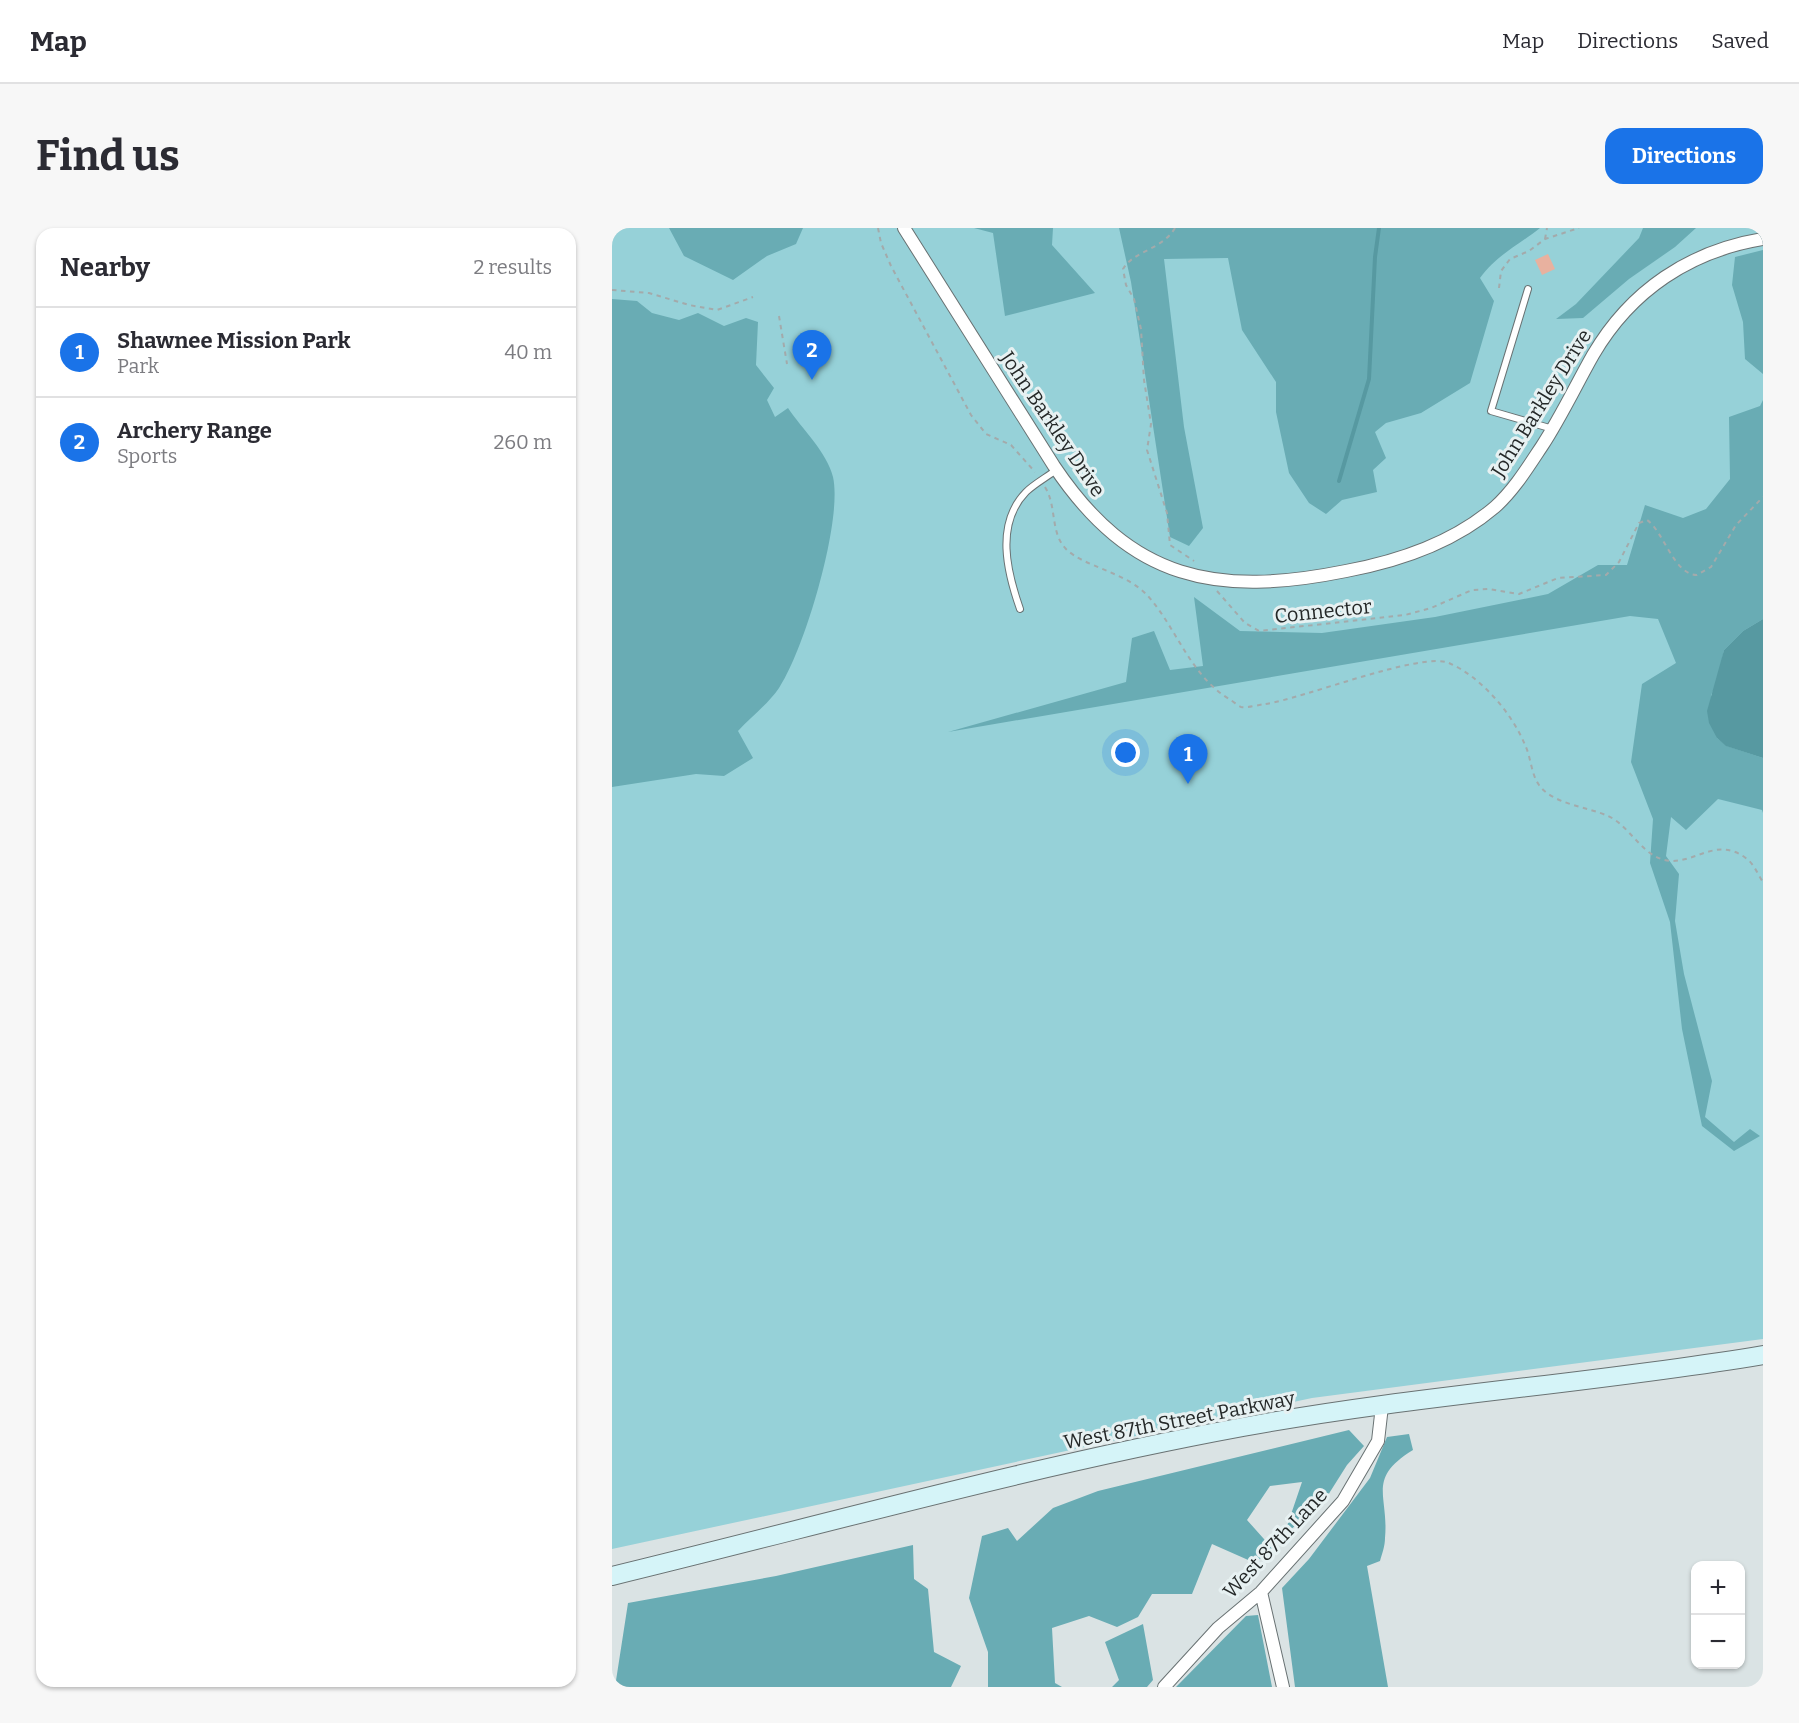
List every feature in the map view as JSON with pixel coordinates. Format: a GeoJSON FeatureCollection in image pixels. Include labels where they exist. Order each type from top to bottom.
{"type":"FeatureCollection","features":[{"type":"Feature","properties":{"kind":"main road","name":"West 87th Street Parkway"},"geometry":{"type":"LineString","coordinates":[[612,1576],[1119,1452],[1246,1426],[1382,1406],[1682,1369],[1763,1355]]}},
{"type":"Feature","properties":{"kind":"street","name":"John Barkley Drive"},"geometry":{"type":"LineString","coordinates":[[904,228],[1074,496],[1119,539],[1149,558],[1184,573],[1209,579],[1256,584],[1369,567],[1412,554],[1441,542],[1470,525],[1496,506],[1516,484],[1553,429],[1606,335],[1646,290],[1672,270],[1704,255],[1736,243],[1763,238]]}},
{"type":"Feature","properties":{"kind":"street","name":"West 87th Lane"},"geometry":{"type":"LineString","coordinates":[[1164,1687],[1218,1628],[1261,1592],[1354,1484],[1378,1441],[1382,1406]]}},
{"type":"Feature","properties":{"kind":"street"},"geometry":{"type":"LineString","coordinates":[[1261,1592],[1283,1687]]}},
{"type":"Feature","properties":{"kind":"lane"},"geometry":{"type":"LineString","coordinates":[[1528,289],[1491,411],[1553,429]]}},
{"type":"Feature","properties":{"kind":"lane"},"geometry":{"type":"LineString","coordinates":[[1020,609],[1008,572],[1008,528],[1025,493],[1056,470]]}},
{"type":"Feature","properties":{"kind":"path"},"geometry":{"type":"LineString","coordinates":[[878,228],[884,253],[971,415],[987,434],[1011,445],[1041,481],[1053,502],[1055,528],[1066,549],[1132,582],[1147,595],[1191,660],[1215,690],[1242,707],[1278,702],[1410,664],[1446,661],[1466,672],[1493,698],[1525,745],[1539,786],[1553,796],[1610,817],[1648,852],[1665,863],[1682,861],[1712,850],[1731,848],[1749,860],[1763,882]]}},
{"type":"Feature","properties":{"kind":"path","name":"Connector"},"geometry":{"type":"LineString","coordinates":[[1175,228],[1166,240],[1127,263],[1123,269],[1126,285],[1134,299],[1141,329],[1144,380],[1150,418],[1147,450],[1167,513],[1170,545],[1176,552],[1192,560],[1209,579],[1220,597],[1239,617],[1259,631],[1406,615],[1431,608],[1472,590],[1489,589],[1519,594],[1558,578],[1606,575],[1619,562],[1639,523],[1647,520],[1655,526],[1664,544],[1684,571],[1697,575],[1711,567],[1736,525],[1763,497]]}},
{"type":"Feature","properties":{"kind":"path"},"geometry":{"type":"LineString","coordinates":[[1545,239],[1547,228]]}},
{"type":"Feature","properties":{"kind":"path"},"geometry":{"type":"LineString","coordinates":[[1499,288],[1501,271],[1510,259],[1529,251],[1545,239],[1579,228]]}},
{"type":"Feature","properties":{"kind":"path"},"geometry":{"type":"LineString","coordinates":[[612,290],[649,293],[689,305],[717,310],[753,297]]}},
{"type":"Feature","properties":{"kind":"path"},"geometry":{"type":"LineString","coordinates":[[779,316],[787,364]]}},
{"type":"Feature","properties":{"kind":"shaded area"},"geometry":{"type":"Polygon","coordinates":[[[612,228],[1763,228],[1763,1339],[1312,1398],[612,1549],[612,228]]]}},
{"type":"Feature","properties":{"kind":"shaded area"},"geometry":{"type":"Polygon","coordinates":[[[669,228],[803,228],[796,244],[767,256],[733,280],[684,256],[669,228]]]}},
{"type":"Feature","properties":{"kind":"shaded area"},"geometry":{"type":"Polygon","coordinates":[[[974,228],[1053,228],[1052,245],[1095,293],[1005,316],[993,233],[974,228]]]}},
{"type":"Feature","properties":{"kind":"shaded area"},"geometry":{"type":"Polygon","coordinates":[[[1119,228],[1540,228],[1501,256],[1480,278],[1494,301],[1470,383],[1421,413],[1386,423],[1375,432],[1386,458],[1373,470],[1377,492],[1342,500],[1326,514],[1309,503],[1289,473],[1276,412],[1276,382],[1242,330],[1228,258],[1164,259],[1184,427],[1203,528],[1189,546],[1170,537],[1131,282],[1119,228]]]}},
{"type":"Feature","properties":{"kind":"shaded area"},"geometry":{"type":"Polygon","coordinates":[[[1643,228],[1696,228],[1675,247],[1629,279],[1583,318],[1556,319],[1576,304],[1639,238],[1643,228]]]}},
{"type":"Feature","properties":{"kind":"shaded area"},"geometry":{"type":"Polygon","coordinates":[[[1763,250],[1763,374],[1745,359],[1743,322],[1732,285],[1735,257],[1763,250]]]}},
{"type":"Feature","properties":{"kind":"shaded area"},"geometry":{"type":"Polygon","coordinates":[[[612,299],[637,301],[652,313],[679,320],[698,313],[724,326],[746,318],[758,322],[756,365],[774,388],[767,400],[775,417],[788,408],[820,450],[833,477],[835,497],[832,523],[827,553],[810,617],[789,670],[779,688],[738,731],[753,758],[724,776],[696,774],[612,787],[612,299]]]}},
{"type":"Feature","properties":{"kind":"shaded area"},"geometry":{"type":"Polygon","coordinates":[[[1763,400],[1763,619],[1743,631],[1724,650],[1717,683],[1711,695],[1717,738],[1727,746],[1763,758],[1763,813],[1762,810],[1718,799],[1686,830],[1671,817],[1666,856],[1679,874],[1675,921],[1684,974],[1712,1081],[1705,1117],[1734,1142],[1750,1129],[1760,1136],[1734,1151],[1702,1126],[1682,1029],[1670,922],[1650,863],[1653,819],[1631,762],[1642,684],[1676,663],[1658,619],[1630,616],[948,732],[1126,682],[1132,638],[1154,631],[1170,670],[1203,666],[1194,597],[1240,631],[1322,633],[1435,617],[1548,594],[1598,565],[1627,565],[1645,505],[1683,518],[1706,509],[1730,479],[1729,417],[1760,406],[1763,400]]]}},
{"type":"Feature","properties":{"kind":"shaded area"},"geometry":{"type":"Polygon","coordinates":[[[1763,619],[1763,758],[1726,746],[1717,738],[1709,723],[1707,711],[1724,650],[1743,631],[1763,619]]]}},
{"type":"Feature","properties":{"kind":"shaded area"},"geometry":{"type":"Polygon","coordinates":[[[1349,1430],[1364,1446],[1347,1465],[1323,1503],[1284,1535],[1302,1482],[1270,1486],[1247,1520],[1272,1548],[1255,1563],[1212,1544],[1192,1594],[1152,1594],[1138,1617],[1117,1627],[1089,1616],[1052,1628],[1055,1683],[1062,1687],[988,1687],[988,1652],[969,1598],[982,1536],[1008,1528],[1017,1541],[1053,1508],[1098,1491],[1349,1430]]]}},
{"type":"Feature","properties":{"kind":"shaded area"},"geometry":{"type":"Polygon","coordinates":[[[1409,1434],[1413,1450],[1398,1460],[1385,1479],[1383,1489],[1385,1541],[1380,1561],[1367,1566],[1388,1687],[1295,1687],[1282,1588],[1309,1559],[1370,1478],[1387,1437],[1409,1434]]]}},
{"type":"Feature","properties":{"kind":"shaded area"},"geometry":{"type":"Polygon","coordinates":[[[913,1545],[914,1579],[928,1589],[934,1652],[961,1666],[951,1687],[615,1687],[628,1603],[776,1576],[913,1545]]]}},
{"type":"Feature","properties":{"kind":"shaded area"},"geometry":{"type":"Polygon","coordinates":[[[1258,1615],[1272,1687],[1176,1687],[1246,1616],[1258,1615]]]}},
{"type":"Feature","properties":{"kind":"shaded area"},"geometry":{"type":"Polygon","coordinates":[[[1143,1624],[1153,1680],[1147,1687],[1112,1687],[1119,1680],[1105,1642],[1143,1624]]]}},
{"type":"Feature","properties":{"kind":"building"},"geometry":{"type":"Polygon","coordinates":[[[1548,254],[1555,269],[1542,275],[1535,260],[1548,254]]]}},
{"type":"Feature","properties":{"kind":"waterway"},"geometry":{"type":"LineString","coordinates":[[1339,481],[1369,379],[1375,257],[1379,228]]}},
{"type":"Feature","properties":{"kind":"place","name":"Archery Range"},"geometry":{"type":"Point","coordinates":[812,380]}},
{"type":"Feature","properties":{"kind":"place","name":"Shawnee Mission Park"},"geometry":{"type":"Point","coordinates":[1188,784]}}]}
